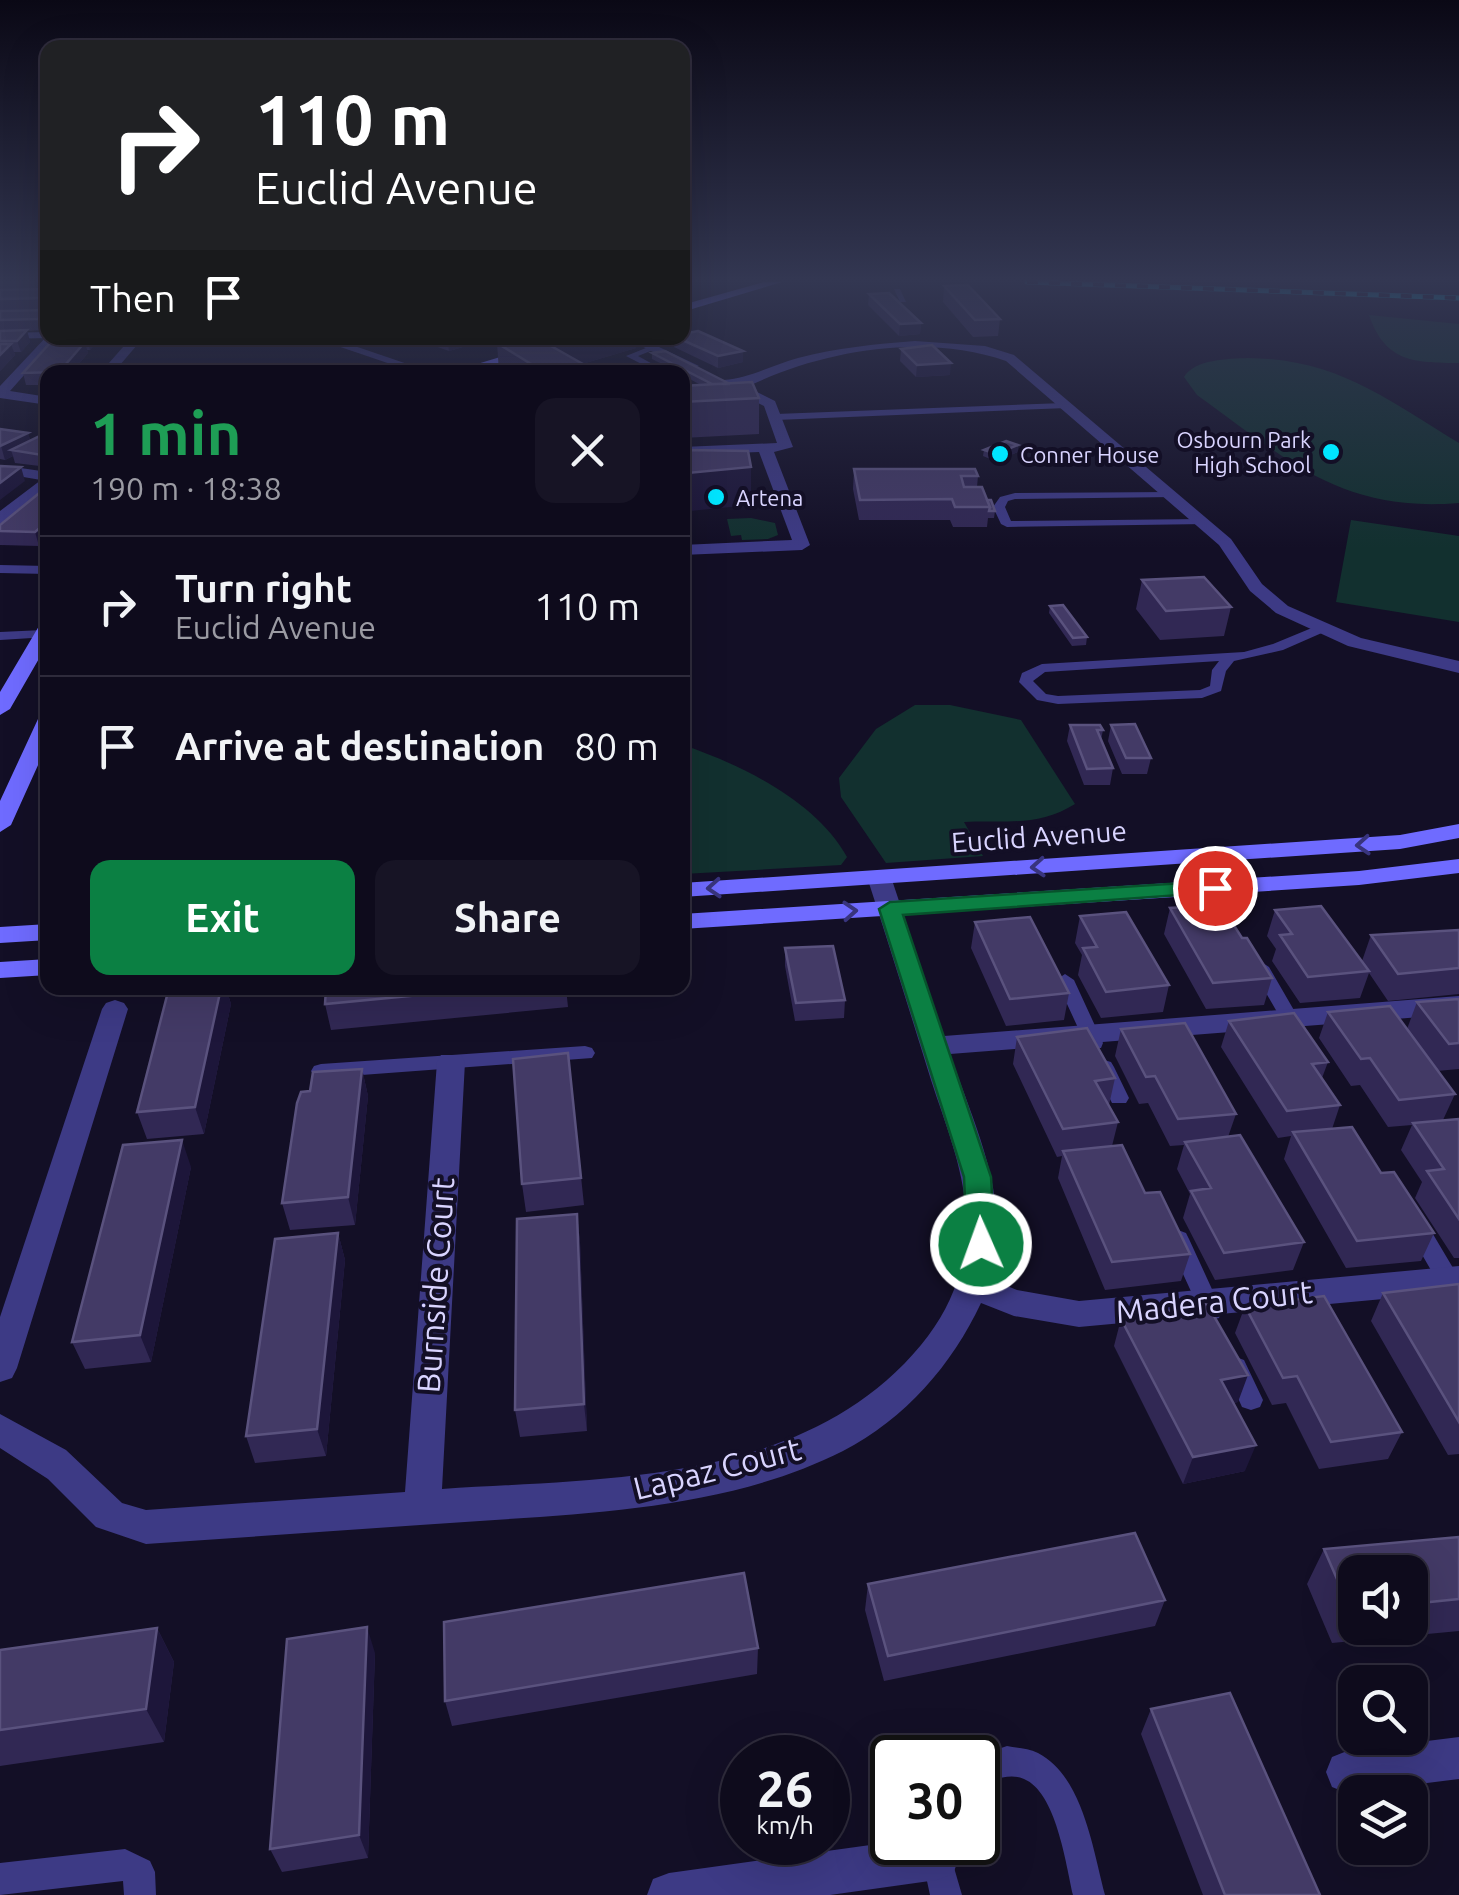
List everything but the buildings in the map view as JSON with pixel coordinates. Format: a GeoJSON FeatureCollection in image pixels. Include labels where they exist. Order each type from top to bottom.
{"type":"FeatureCollection","features":[{"type":"Feature","properties":{"kind":"main road"},"geometry":{"type":"LineString","coordinates":[[0,709],[40,639]]}},
{"type":"Feature","properties":{"kind":"main road"},"geometry":{"type":"LineString","coordinates":[[0,825],[40,737]]}},
{"type":"Feature","properties":{"kind":"main road","name":"Euclid Avenue"},"geometry":{"type":"LineString","coordinates":[[690,921],[885,893],[1400,842],[1459,831]]}},
{"type":"Feature","properties":{"kind":"main road","name":"Euclid Avenue"},"geometry":{"type":"LineString","coordinates":[[690,890],[885,893],[1359,878],[1459,866]]}},
{"type":"Feature","properties":{"kind":"main road"},"geometry":{"type":"LineString","coordinates":[[0,934],[40,932]]}},
{"type":"Feature","properties":{"kind":"main road"},"geometry":{"type":"LineString","coordinates":[[0,970],[40,967]]}},
{"type":"Feature","properties":{"kind":"street"},"geometry":{"type":"LineString","coordinates":[[0,394],[20,370]]}},
{"type":"Feature","properties":{"kind":"street"},"geometry":{"type":"LineString","coordinates":[[743,384],[769,370]]}},
{"type":"Feature","properties":{"kind":"street"},"geometry":{"type":"LineString","coordinates":[[1024,370],[1225,542],[1262,594],[1320,628],[1371,646],[1459,667]]}},
{"type":"Feature","properties":{"kind":"street"},"geometry":{"type":"LineString","coordinates":[[690,452],[786,447],[776,415],[767,402],[716,377]]}},
{"type":"Feature","properties":{"kind":"street"},"geometry":{"type":"LineString","coordinates":[[0,394],[40,400]]}},
{"type":"Feature","properties":{"kind":"street"},"geometry":{"type":"LineString","coordinates":[[690,550],[802,545],[767,470],[765,448]]}},
{"type":"Feature","properties":{"kind":"street"},"geometry":{"type":"LineString","coordinates":[[0,470],[40,478]]}},
{"type":"Feature","properties":{"kind":"street"},"geometry":{"type":"LineString","coordinates":[[0,519],[40,486]]}},
{"type":"Feature","properties":{"kind":"street","name":"Lapaz Court"},"geometry":{"type":"LineString","coordinates":[[0,1430],[67,1472],[97,1510],[122,1523],[146,1527],[601,1494],[670,1485],[754,1466],[832,1439],[882,1405],[922,1366],[954,1325],[973,1286],[983,1224],[977,1177],[885,893]]}},
{"type":"Feature","properties":{"kind":"street"},"geometry":{"type":"LineString","coordinates":[[934,1046],[1459,1005]]}},
{"type":"Feature","properties":{"kind":"street"},"geometry":{"type":"LineString","coordinates":[[0,1368],[115,1009]]}},
{"type":"Feature","properties":{"kind":"street","name":"Burnside Court"},"geometry":{"type":"LineString","coordinates":[[423,1507],[427,1392],[451,1062]]}},
{"type":"Feature","properties":{"kind":"street","name":"Madera Court"},"geometry":{"type":"LineString","coordinates":[[973,1286],[1014,1303],[1079,1314],[1206,1301],[1455,1285]]}},
{"type":"Feature","properties":{"kind":"street"},"geometry":{"type":"LineString","coordinates":[[1346,1772],[1459,1758]]}},
{"type":"Feature","properties":{"kind":"street"},"geometry":{"type":"LineString","coordinates":[[668,1895],[940,1865]]}},
{"type":"Feature","properties":{"kind":"lane"},"geometry":{"type":"LineString","coordinates":[[754,412],[776,415],[1064,406]]}},
{"type":"Feature","properties":{"kind":"lane"},"geometry":{"type":"LineString","coordinates":[[1170,495],[1015,496],[999,505],[1006,524],[1202,522]]}},
{"type":"Feature","properties":{"kind":"lane"},"geometry":{"type":"LineString","coordinates":[[0,580],[6,570],[40,570]]}},
{"type":"Feature","properties":{"kind":"lane"},"geometry":{"type":"LineString","coordinates":[[1229,658],[1219,670],[1216,688],[1202,694],[1058,700],[1042,697],[1026,682],[1027,676],[1042,668],[1229,658],[1263,652],[1320,628]]}},
{"type":"Feature","properties":{"kind":"lane"},"geometry":{"type":"LineString","coordinates":[[0,636],[40,631]]}},
{"type":"Feature","properties":{"kind":"lane"},"geometry":{"type":"LineString","coordinates":[[1259,966],[1309,1050]]}},
{"type":"Feature","properties":{"kind":"lane"},"geometry":{"type":"LineString","coordinates":[[1065,980],[1119,1098]]}},
{"type":"Feature","properties":{"kind":"lane"},"geometry":{"type":"LineString","coordinates":[[321,1071],[585,1054]]}},
{"type":"Feature","properties":{"kind":"lane"},"geometry":{"type":"LineString","coordinates":[[1402,1202],[1455,1285]]}},
{"type":"Feature","properties":{"kind":"lane"},"geometry":{"type":"LineString","coordinates":[[1171,1225],[1251,1400]]}},
{"type":"Feature","properties":{"kind":"lane"},"geometry":{"type":"LineString","coordinates":[[1000,1762],[1022,1761],[1043,1771],[1059,1790],[1088,1895]]}},
{"type":"Feature","properties":{"kind":"lane"},"geometry":{"type":"LineString","coordinates":[[0,1879],[126,1865],[139,1872],[140,1895]]}},
{"type":"Feature","properties":{"kind":"green space"},"geometry":{"type":"Polygon","coordinates":[[[1323,370],[1360,384],[1459,443],[1459,503],[1418,504],[1381,499],[1317,477],[1197,395],[1184,377],[1189,371],[1323,370]]]}},
{"type":"Feature","properties":{"kind":"green space"},"geometry":{"type":"Polygon","coordinates":[[[727,519],[775,523],[778,535],[742,540],[741,535],[731,536],[727,519]]]}},
{"type":"Feature","properties":{"kind":"green space"},"geometry":{"type":"Polygon","coordinates":[[[1351,520],[1459,536],[1459,622],[1336,602],[1351,520]]]}},
{"type":"Feature","properties":{"kind":"green space"},"geometry":{"type":"Polygon","coordinates":[[[915,705],[950,705],[1021,720],[1075,804],[1035,819],[964,822],[983,856],[886,863],[841,797],[839,778],[876,729],[915,705]]]}},
{"type":"Feature","properties":{"kind":"green space"},"geometry":{"type":"Polygon","coordinates":[[[690,748],[753,774],[797,802],[817,819],[847,857],[841,865],[690,874],[690,748]]]}},
{"type":"Feature","properties":{"kind":"place","name":"Osbourn Park High School"},"geometry":{"type":"Point","coordinates":[1331,452]}},
{"type":"Feature","properties":{"kind":"place","name":"Conner House"},"geometry":{"type":"Point","coordinates":[1000,454]}},
{"type":"Feature","properties":{"kind":"place","name":"Artena"},"geometry":{"type":"Point","coordinates":[716,497]}},
{"type":"Feature","properties":{"kind":"route"},"geometry":{"type":"LineString","coordinates":[[981,1244],[983,1224],[977,1177],[890,909],[1215,888]]}}]}
